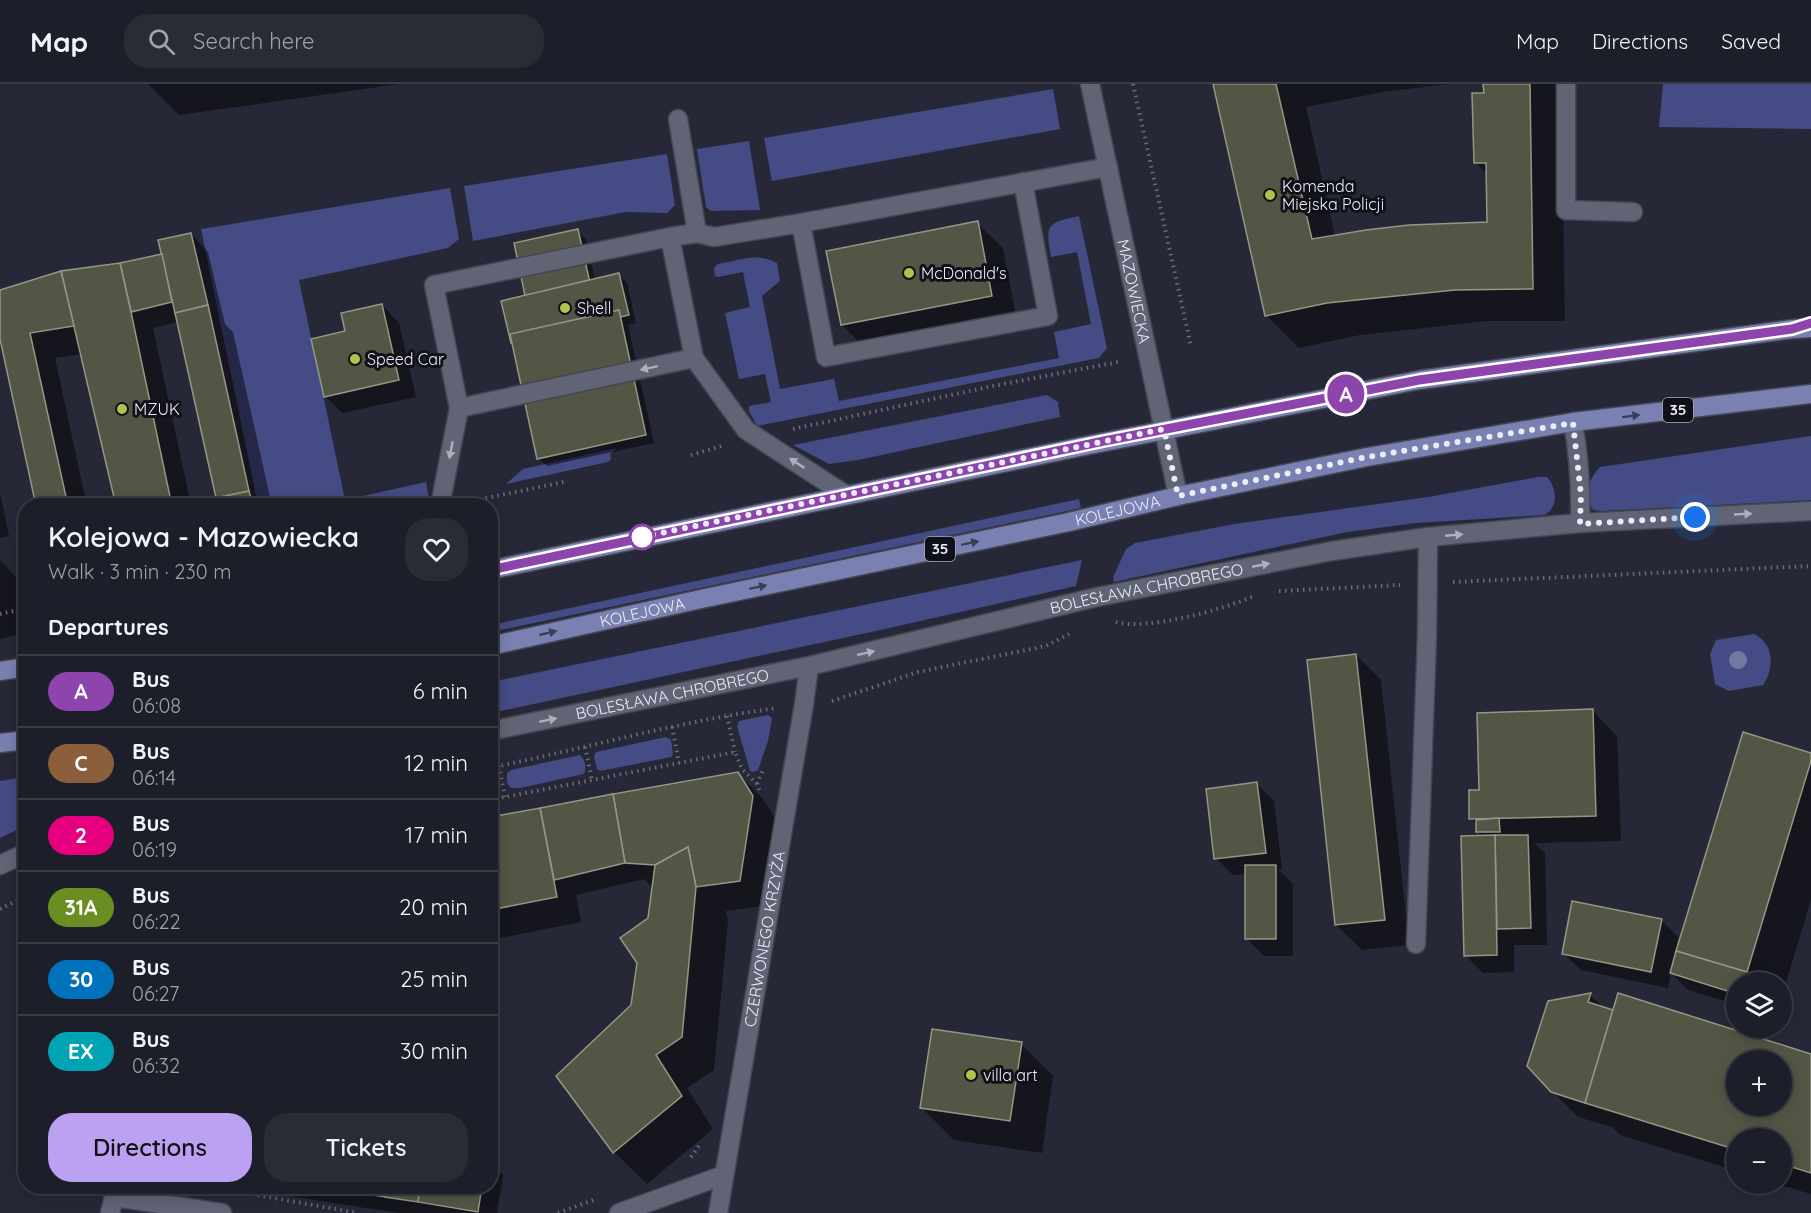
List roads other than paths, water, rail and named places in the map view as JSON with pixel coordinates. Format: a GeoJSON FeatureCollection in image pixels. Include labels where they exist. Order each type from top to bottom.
{"type":"FeatureCollection","features":[{"type":"Feature","properties":{"kind":"main road"},"geometry":{"type":"LineString","coordinates":[[1792,329],[1811,323]]}},
{"type":"Feature","properties":{"kind":"main road"},"geometry":{"type":"LineString","coordinates":[[498,568],[1164,429],[1419,380],[1811,328]]}},
{"type":"Feature","properties":{"kind":"main road","name":"35"},"geometry":{"type":"LineString","coordinates":[[1784,398],[1811,394]]}},
{"type":"Feature","properties":{"kind":"main road"},"geometry":{"type":"LineString","coordinates":[[1784,398],[1811,399]]}},
{"type":"Feature","properties":{"kind":"main road","name":"KOLEJOWA"},"geometry":{"type":"LineString","coordinates":[[498,644],[1367,457],[1573,423],[1784,398]]}},
{"type":"Feature","properties":{"kind":"main road"},"geometry":{"type":"LineString","coordinates":[[0,671],[18,668]]}},
{"type":"Feature","properties":{"kind":"main road"},"geometry":{"type":"LineString","coordinates":[[0,743],[18,741]]}},
{"type":"Feature","properties":{"kind":"street","name":"MAZOWIECKA"},"geometry":{"type":"LineString","coordinates":[[1090,84],[1178,496]]}},
{"type":"Feature","properties":{"kind":"street"},"geometry":{"type":"LineString","coordinates":[[1566,84],[1566,210],[1633,212]]}},
{"type":"Feature","properties":{"kind":"street"},"geometry":{"type":"LineString","coordinates":[[678,119],[697,233]]}},
{"type":"Feature","properties":{"kind":"street"},"geometry":{"type":"LineString","coordinates":[[442,498],[459,408],[434,285],[670,237],[697,233],[714,237],[1108,167]]}},
{"type":"Feature","properties":{"kind":"street"},"geometry":{"type":"LineString","coordinates":[[801,223],[826,357],[838,355],[1048,316],[1023,182]]}},
{"type":"Feature","properties":{"kind":"street"},"geometry":{"type":"LineString","coordinates":[[670,237],[694,358],[746,430],[846,495]]}},
{"type":"Feature","properties":{"kind":"street"},"geometry":{"type":"LineString","coordinates":[[459,408],[694,358]]}},
{"type":"Feature","properties":{"kind":"street"},"geometry":{"type":"LineString","coordinates":[[1573,423],[1580,476],[1580,524]]}},
{"type":"Feature","properties":{"kind":"street","name":"BOLESŁAWA CHROBREGO"},"geometry":{"type":"LineString","coordinates":[[498,729],[809,666],[1097,597],[1332,551],[1428,537],[1580,524],[1811,511]]}},
{"type":"Feature","properties":{"kind":"street"},"geometry":{"type":"LineString","coordinates":[[1416,944],[1427,634],[1428,537]]}},
{"type":"Feature","properties":{"kind":"street","name":"CZERWONEGO KRZYŻA"},"geometry":{"type":"LineString","coordinates":[[718,1213],[809,666]]}},
{"type":"Feature","properties":{"kind":"street"},"geometry":{"type":"LineString","coordinates":[[0,865],[18,857]]}},
{"type":"Feature","properties":{"kind":"street"},"geometry":{"type":"LineString","coordinates":[[619,1213],[724,1175]]}},
{"type":"Feature","properties":{"kind":"street"},"geometry":{"type":"LineString","coordinates":[[110,1213],[114,1197],[216,1212]]}},
{"type":"Feature","properties":{"kind":"place","name":"Komenda Miejska Policji"},"geometry":{"type":"Point","coordinates":[1270,195]}},
{"type":"Feature","properties":{"kind":"place","name":"McDonald's"},"geometry":{"type":"Point","coordinates":[909,273]}},
{"type":"Feature","properties":{"kind":"place","name":"Shell"},"geometry":{"type":"Point","coordinates":[565,308]}},
{"type":"Feature","properties":{"kind":"place","name":"Speed Car"},"geometry":{"type":"Point","coordinates":[355,359]}},
{"type":"Feature","properties":{"kind":"place","name":"MZUK"},"geometry":{"type":"Point","coordinates":[122,409]}},
{"type":"Feature","properties":{"kind":"place","name":"villa art"},"geometry":{"type":"Point","coordinates":[971,1075]}}]}
